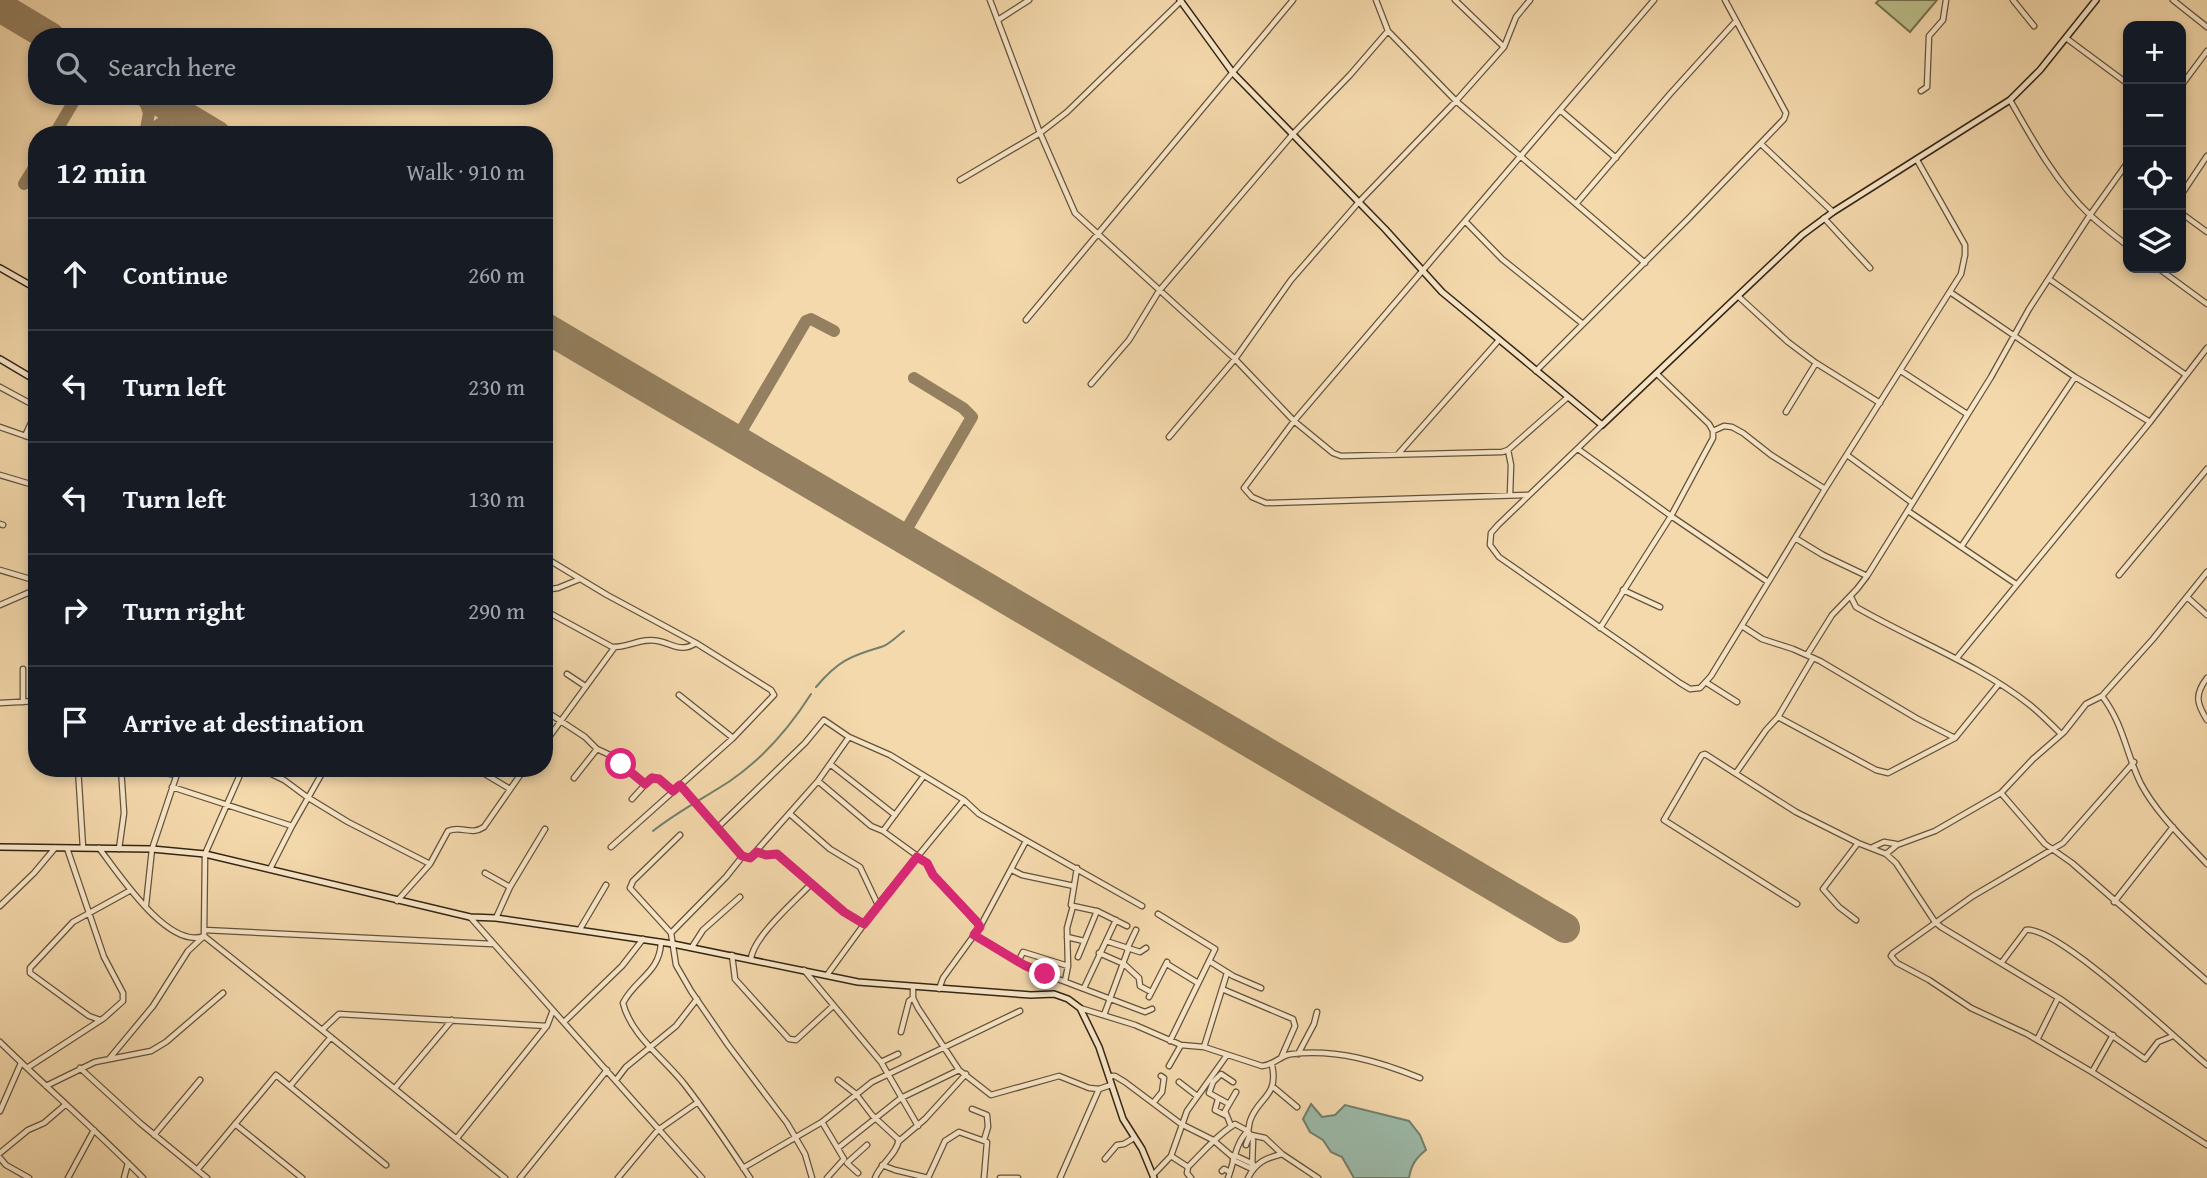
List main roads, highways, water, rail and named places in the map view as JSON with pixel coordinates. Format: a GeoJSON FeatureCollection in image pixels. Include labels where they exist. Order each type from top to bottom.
{"type":"FeatureCollection","features":[{"type":"Feature","properties":{"kind":"waterway"},"geometry":{"type":"LineString","coordinates":[[816,687],[845,661],[884,646],[904,631]]}},
{"type":"Feature","properties":{"kind":"waterway"},"geometry":{"type":"LineString","coordinates":[[653,831],[753,763],[785,730],[811,694]]}}]}
